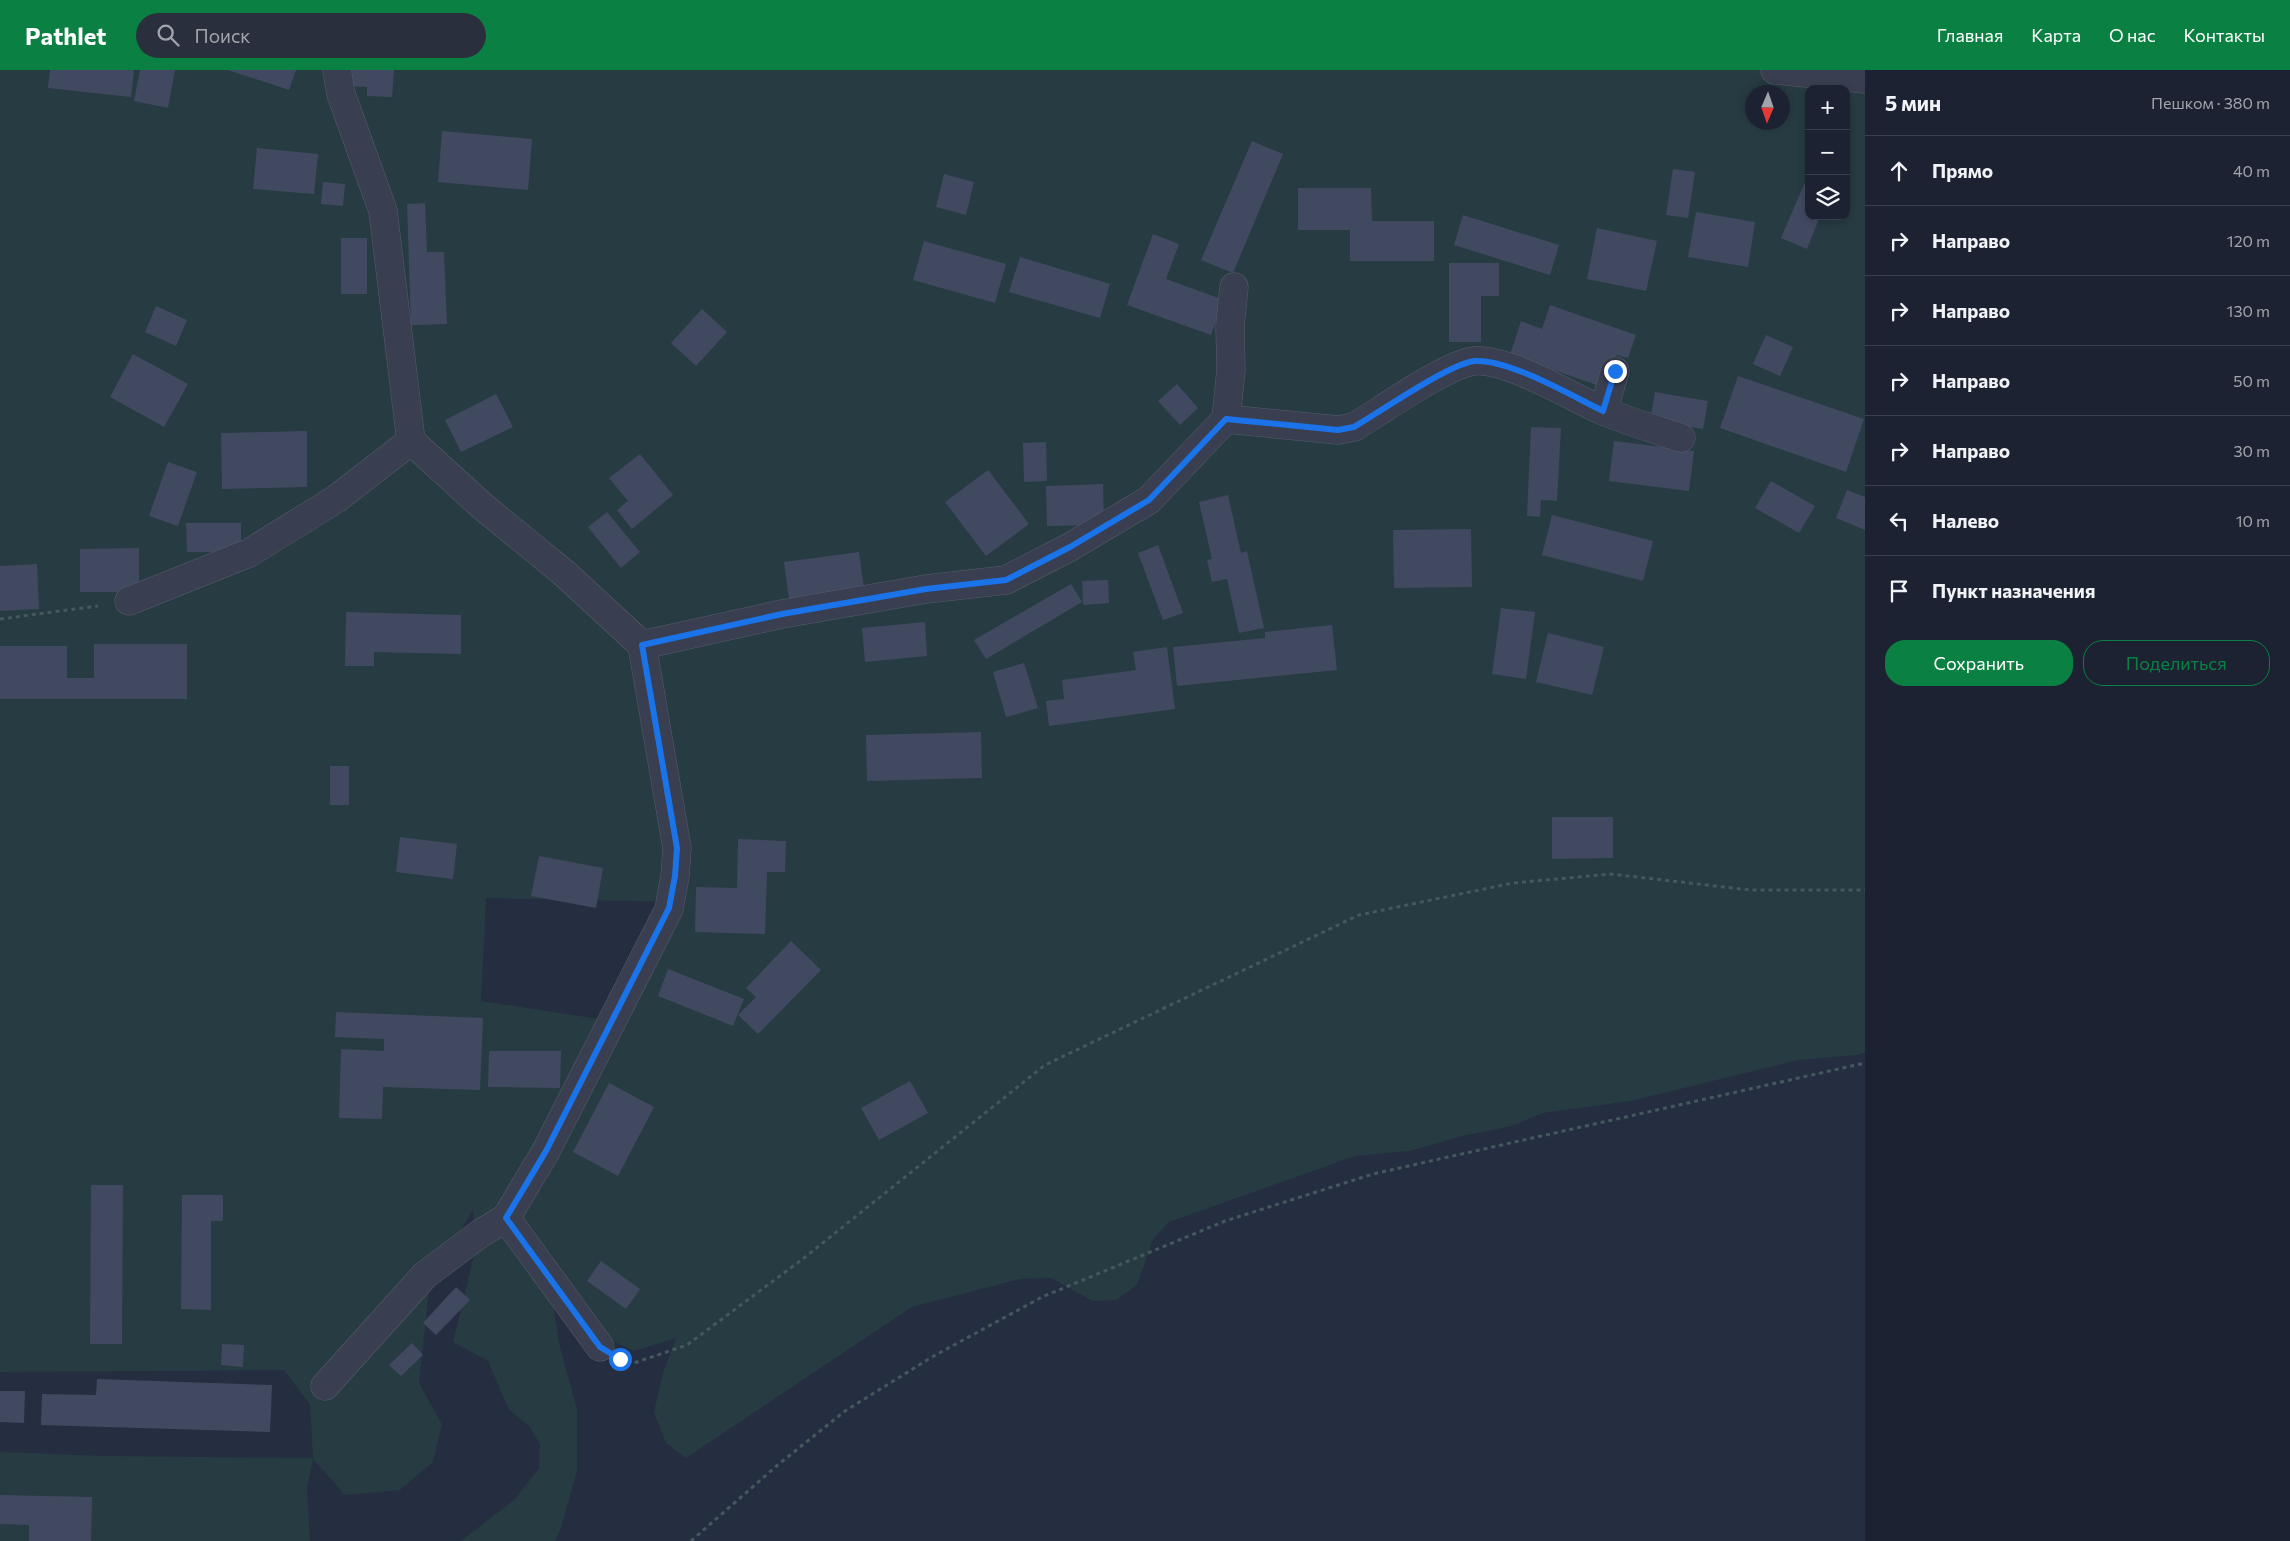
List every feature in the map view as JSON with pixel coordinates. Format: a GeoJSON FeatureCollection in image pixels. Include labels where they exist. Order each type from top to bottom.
{"type":"FeatureCollection","features":[{"type":"Feature","properties":{"kind":"lane"},"geometry":{"type":"LineString","coordinates":[[324,1386],[425,1275],[481,1233],[506,1218],[546,1151],[669,908],[675,876],[677,848],[642,645],[564,573],[481,505],[412,441],[383,210],[341,94],[337,70]]}},
{"type":"Feature","properties":{"kind":"lane"},"geometry":{"type":"LineString","coordinates":[[1775,70],[1865,78]]}},
{"type":"Feature","properties":{"kind":"lane"},"geometry":{"type":"LineString","coordinates":[[642,645],[782,614],[926,589],[1006,580],[1070,547],[1149,500],[1226,419],[1234,286]]}},
{"type":"Feature","properties":{"kind":"lane"},"geometry":{"type":"LineString","coordinates":[[1226,419],[1338,430],[1354,427],[1455,367],[1474,361],[1493,362],[1522,373],[1603,411],[1681,438]]}},
{"type":"Feature","properties":{"kind":"lane"},"geometry":{"type":"LineString","coordinates":[[1603,411],[1615,371]]}},
{"type":"Feature","properties":{"kind":"lane"},"geometry":{"type":"LineString","coordinates":[[129,602],[249,553],[336,499],[412,441]]}},
{"type":"Feature","properties":{"kind":"lane"},"geometry":{"type":"LineString","coordinates":[[506,1218],[600,1347]]}},
{"type":"Feature","properties":{"kind":"path"},"geometry":{"type":"LineString","coordinates":[[0,619],[129,602]]}},
{"type":"Feature","properties":{"kind":"path"},"geometry":{"type":"LineString","coordinates":[[600,1347],[620,1359],[634,1363],[687,1345],[804,1258],[1046,1065],[1359,915],[1513,883],[1611,874],[1750,890],[1865,890]]}},
{"type":"Feature","properties":{"kind":"path"},"geometry":{"type":"LineString","coordinates":[[691,1541],[780,1463],[845,1411],[932,1356],[1042,1297],[1225,1221],[1373,1174],[1865,1063]]}},
{"type":"Feature","properties":{"kind":"shaded area"},"geometry":{"type":"Polygon","coordinates":[[[0,70],[1865,70],[1865,1052],[1858,1055],[1798,1060],[1631,1101],[1543,1113],[1512,1126],[1462,1136],[1410,1151],[1355,1156],[1169,1222],[1153,1239],[1137,1285],[1116,1300],[1093,1301],[1051,1278],[1020,1279],[912,1307],[686,1458],[666,1443],[654,1412],[663,1373],[676,1338],[634,1351],[595,1333],[552,1299],[560,1347],[577,1409],[577,1471],[561,1528],[555,1541],[461,1541],[515,1499],[539,1468],[540,1444],[529,1426],[509,1410],[488,1361],[453,1342],[474,1256],[473,1209],[429,1289],[419,1383],[442,1424],[433,1462],[400,1490],[345,1495],[313,1459],[307,1488],[310,1541],[0,1541],[0,1452],[108,1456],[313,1458],[310,1405],[284,1370],[0,1372],[0,70]],[[486,898],[481,1001],[619,1022],[678,902],[486,898]]]}},
{"type":"Feature","properties":{"kind":"building"},"geometry":{"type":"Polygon","coordinates":[[[50,70],[134,70],[131,97],[48,88],[50,70]]]}},
{"type":"Feature","properties":{"kind":"building"},"geometry":{"type":"Polygon","coordinates":[[[140,70],[175,70],[168,108],[134,101],[140,70]]]}},
{"type":"Feature","properties":{"kind":"building"},"geometry":{"type":"Polygon","coordinates":[[[228,70],[296,70],[289,90],[228,70]]]}},
{"type":"Feature","properties":{"kind":"building"},"geometry":{"type":"Polygon","coordinates":[[[348,70],[394,70],[392,97],[367,96],[367,87],[348,86],[348,70]]]}},
{"type":"Feature","properties":{"kind":"building"},"geometry":{"type":"Polygon","coordinates":[[[442,131],[532,139],[528,190],[438,182],[442,131]]]}},
{"type":"Feature","properties":{"kind":"building"},"geometry":{"type":"Polygon","coordinates":[[[1252,141],[1283,154],[1233,273],[1201,260],[1252,141]]]}},
{"type":"Feature","properties":{"kind":"building"},"geometry":{"type":"Polygon","coordinates":[[[257,148],[318,154],[314,194],[253,189],[257,148]]]}},
{"type":"Feature","properties":{"kind":"building"},"geometry":{"type":"Polygon","coordinates":[[[1673,169],[1695,172],[1688,218],[1666,215],[1673,169]]]}},
{"type":"Feature","properties":{"kind":"building"},"geometry":{"type":"Polygon","coordinates":[[[944,174],[974,182],[966,215],[936,207],[944,174]]]}},
{"type":"Feature","properties":{"kind":"building"},"geometry":{"type":"Polygon","coordinates":[[[323,182],[345,184],[343,206],[321,204],[323,182]]]}},
{"type":"Feature","properties":{"kind":"building"},"geometry":{"type":"Polygon","coordinates":[[[1805,182],[1805,220],[1818,220],[1807,249],[1781,238],[1805,182]]]}},
{"type":"Feature","properties":{"kind":"building"},"geometry":{"type":"Polygon","coordinates":[[[1298,188],[1371,188],[1372,221],[1434,221],[1434,261],[1350,261],[1350,230],[1298,230],[1298,188]]]}},
{"type":"Feature","properties":{"kind":"building"},"geometry":{"type":"Polygon","coordinates":[[[425,203],[427,252],[444,252],[447,324],[411,325],[407,204],[425,203]]]}},
{"type":"Feature","properties":{"kind":"building"},"geometry":{"type":"Polygon","coordinates":[[[1696,212],[1755,222],[1748,267],[1688,257],[1696,212]]]}},
{"type":"Feature","properties":{"kind":"building"},"geometry":{"type":"Polygon","coordinates":[[[1463,215],[1559,245],[1550,275],[1454,245],[1463,215]]]}},
{"type":"Feature","properties":{"kind":"building"},"geometry":{"type":"Polygon","coordinates":[[[1597,228],[1657,241],[1646,291],[1587,279],[1597,228]]]}},
{"type":"Feature","properties":{"kind":"building"},"geometry":{"type":"Polygon","coordinates":[[[1153,234],[1179,244],[1166,279],[1224,300],[1211,335],[1127,305],[1153,234]]]}},
{"type":"Feature","properties":{"kind":"building"},"geometry":{"type":"Polygon","coordinates":[[[341,238],[367,238],[367,294],[341,294],[341,238]]]}},
{"type":"Feature","properties":{"kind":"building"},"geometry":{"type":"Polygon","coordinates":[[[924,241],[1006,264],[995,303],[913,280],[924,241]]]}},
{"type":"Feature","properties":{"kind":"building"},"geometry":{"type":"Polygon","coordinates":[[[1020,257],[1110,284],[1100,318],[1009,292],[1020,257]]]}},
{"type":"Feature","properties":{"kind":"building"},"geometry":{"type":"Polygon","coordinates":[[[1449,263],[1499,263],[1499,296],[1481,296],[1481,342],[1449,342],[1449,263]]]}},
{"type":"Feature","properties":{"kind":"building"},"geometry":{"type":"Polygon","coordinates":[[[1550,305],[1636,335],[1628,358],[1616,355],[1605,388],[1510,355],[1521,321],[1542,329],[1550,305]]]}},
{"type":"Feature","properties":{"kind":"building"},"geometry":{"type":"Polygon","coordinates":[[[156,306],[187,320],[176,346],[145,332],[156,306]]]}},
{"type":"Feature","properties":{"kind":"building"},"geometry":{"type":"Polygon","coordinates":[[[702,309],[727,332],[696,366],[671,343],[702,309]]]}},
{"type":"Feature","properties":{"kind":"building"},"geometry":{"type":"Polygon","coordinates":[[[1766,335],[1793,347],[1780,376],[1753,364],[1766,335]]]}},
{"type":"Feature","properties":{"kind":"building"},"geometry":{"type":"Polygon","coordinates":[[[133,354],[188,384],[164,427],[110,397],[133,354]]]}},
{"type":"Feature","properties":{"kind":"building"},"geometry":{"type":"Polygon","coordinates":[[[1738,376],[1864,419],[1846,472],[1720,428],[1738,376]]]}},
{"type":"Feature","properties":{"kind":"building"},"geometry":{"type":"Polygon","coordinates":[[[1177,384],[1198,408],[1180,425],[1158,401],[1177,384]]]}},
{"type":"Feature","properties":{"kind":"building"},"geometry":{"type":"Polygon","coordinates":[[[1655,392],[1708,401],[1703,429],[1650,420],[1655,392]]]}},
{"type":"Feature","properties":{"kind":"building"},"geometry":{"type":"Polygon","coordinates":[[[496,394],[513,427],[461,452],[445,420],[496,394]]]}},
{"type":"Feature","properties":{"kind":"building"},"geometry":{"type":"Polygon","coordinates":[[[1531,427],[1561,428],[1557,501],[1541,500],[1540,517],[1527,516],[1531,427]]]}},
{"type":"Feature","properties":{"kind":"building"},"geometry":{"type":"Polygon","coordinates":[[[307,431],[307,487],[222,489],[221,433],[307,431]]]}},
{"type":"Feature","properties":{"kind":"building"},"geometry":{"type":"Polygon","coordinates":[[[1614,441],[1694,451],[1689,491],[1609,481],[1614,441]]]}},
{"type":"Feature","properties":{"kind":"building"},"geometry":{"type":"Polygon","coordinates":[[[1046,442],[1047,481],[1024,482],[1023,443],[1046,442]]]}},
{"type":"Feature","properties":{"kind":"building"},"geometry":{"type":"Polygon","coordinates":[[[640,454],[673,495],[632,529],[617,510],[628,501],[609,478],[640,454]]]}},
{"type":"Feature","properties":{"kind":"building"},"geometry":{"type":"Polygon","coordinates":[[[168,462],[197,472],[178,526],[149,516],[168,462]]]}},
{"type":"Feature","properties":{"kind":"building"},"geometry":{"type":"Polygon","coordinates":[[[988,470],[1029,524],[986,556],[945,502],[988,470]]]}},
{"type":"Feature","properties":{"kind":"building"},"geometry":{"type":"Polygon","coordinates":[[[1771,481],[1815,506],[1799,533],[1755,508],[1771,481]]]}},
{"type":"Feature","properties":{"kind":"building"},"geometry":{"type":"Polygon","coordinates":[[[1103,484],[1104,525],[1047,526],[1046,486],[1103,484]]]}},
{"type":"Feature","properties":{"kind":"building"},"geometry":{"type":"Polygon","coordinates":[[[1847,490],[1865,497],[1865,530],[1836,518],[1847,490]]]}},
{"type":"Feature","properties":{"kind":"building"},"geometry":{"type":"Polygon","coordinates":[[[1228,495],[1241,553],[1247,551],[1264,628],[1239,633],[1227,579],[1212,582],[1207,560],[1212,559],[1199,502],[1228,495]]]}},
{"type":"Feature","properties":{"kind":"building"},"geometry":{"type":"Polygon","coordinates":[[[607,512],[640,552],[621,568],[588,527],[607,512]]]}},
{"type":"Feature","properties":{"kind":"building"},"geometry":{"type":"Polygon","coordinates":[[[1552,515],[1653,541],[1643,581],[1542,555],[1552,515]]]}},
{"type":"Feature","properties":{"kind":"building"},"geometry":{"type":"Polygon","coordinates":[[[186,523],[241,523],[241,552],[187,552],[186,523]]]}},
{"type":"Feature","properties":{"kind":"building"},"geometry":{"type":"Polygon","coordinates":[[[1471,529],[1472,587],[1394,588],[1393,530],[1471,529]]]}},
{"type":"Feature","properties":{"kind":"building"},"geometry":{"type":"Polygon","coordinates":[[[1158,545],[1183,613],[1163,620],[1138,553],[1158,545]]]}},
{"type":"Feature","properties":{"kind":"building"},"geometry":{"type":"Polygon","coordinates":[[[139,548],[139,592],[80,592],[80,549],[139,548]]]}},
{"type":"Feature","properties":{"kind":"building"},"geometry":{"type":"Polygon","coordinates":[[[859,552],[864,589],[789,599],[784,562],[859,552]]]}},
{"type":"Feature","properties":{"kind":"building"},"geometry":{"type":"Polygon","coordinates":[[[37,564],[39,609],[0,611],[0,566],[37,564]]]}},
{"type":"Feature","properties":{"kind":"building"},"geometry":{"type":"Polygon","coordinates":[[[1108,580],[1109,603],[1083,605],[1082,581],[1108,580]]]}},
{"type":"Feature","properties":{"kind":"building"},"geometry":{"type":"Polygon","coordinates":[[[1071,584],[1082,602],[986,659],[974,640],[1071,584]]]}},
{"type":"Feature","properties":{"kind":"building"},"geometry":{"type":"Polygon","coordinates":[[[1501,608],[1535,612],[1526,679],[1492,674],[1501,608]]]}},
{"type":"Feature","properties":{"kind":"building"},"geometry":{"type":"Polygon","coordinates":[[[346,612],[461,615],[461,654],[374,652],[374,666],[345,666],[346,612]]]}},
{"type":"Feature","properties":{"kind":"building"},"geometry":{"type":"Polygon","coordinates":[[[925,622],[927,656],[865,662],[862,628],[925,622]]]}},
{"type":"Feature","properties":{"kind":"building"},"geometry":{"type":"Polygon","coordinates":[[[1332,625],[1337,670],[1177,686],[1173,647],[1265,638],[1265,632],[1332,625]]]}},
{"type":"Feature","properties":{"kind":"building"},"geometry":{"type":"Polygon","coordinates":[[[1548,633],[1604,647],[1592,695],[1536,682],[1548,633]]]}},
{"type":"Feature","properties":{"kind":"building"},"geometry":{"type":"Polygon","coordinates":[[[94,644],[187,644],[187,699],[0,699],[0,646],[67,646],[67,678],[94,678],[94,644]]]}},
{"type":"Feature","properties":{"kind":"building"},"geometry":{"type":"Polygon","coordinates":[[[1167,647],[1175,709],[1049,726],[1046,701],[1064,699],[1062,680],[1136,670],[1133,652],[1167,647]]]}},
{"type":"Feature","properties":{"kind":"building"},"geometry":{"type":"Polygon","coordinates":[[[1024,663],[1038,708],[1006,717],[993,672],[1024,663]]]}},
{"type":"Feature","properties":{"kind":"building"},"geometry":{"type":"Polygon","coordinates":[[[981,732],[982,778],[867,781],[866,735],[981,732]]]}},
{"type":"Feature","properties":{"kind":"building"},"geometry":{"type":"Polygon","coordinates":[[[330,766],[349,766],[349,805],[330,805],[330,766]]]}},
{"type":"Feature","properties":{"kind":"building"},"geometry":{"type":"Polygon","coordinates":[[[1552,817],[1613,817],[1613,858],[1552,859],[1552,817]]]}},
{"type":"Feature","properties":{"kind":"building"},"geometry":{"type":"Polygon","coordinates":[[[400,837],[457,844],[453,879],[396,872],[400,837]]]}},
{"type":"Feature","properties":{"kind":"building"},"geometry":{"type":"Polygon","coordinates":[[[738,839],[786,841],[785,872],[767,872],[765,934],[695,932],[696,887],[737,888],[738,839]]]}},
{"type":"Feature","properties":{"kind":"building"},"geometry":{"type":"Polygon","coordinates":[[[539,856],[603,868],[596,908],[531,896],[539,856]]]}},
{"type":"Feature","properties":{"kind":"building"},"geometry":{"type":"Polygon","coordinates":[[[791,941],[821,970],[758,1034],[738,1015],[756,997],[746,988],[791,941]]]}},
{"type":"Feature","properties":{"kind":"building"},"geometry":{"type":"Polygon","coordinates":[[[668,969],[744,999],[733,1026],[658,996],[668,969]]]}},
{"type":"Feature","properties":{"kind":"building"},"geometry":{"type":"Polygon","coordinates":[[[336,1012],[483,1018],[480,1090],[383,1087],[382,1119],[339,1118],[341,1049],[384,1051],[384,1039],[335,1037],[336,1012]]]}},
{"type":"Feature","properties":{"kind":"building"},"geometry":{"type":"Polygon","coordinates":[[[489,1051],[561,1051],[560,1088],[488,1087],[489,1051]]]}},
{"type":"Feature","properties":{"kind":"building"},"geometry":{"type":"Polygon","coordinates":[[[910,1081],[928,1113],[879,1140],[861,1108],[910,1081]]]}},
{"type":"Feature","properties":{"kind":"building"},"geometry":{"type":"Polygon","coordinates":[[[609,1083],[654,1107],[618,1176],[573,1152],[609,1083]]]}},
{"type":"Feature","properties":{"kind":"building"},"geometry":{"type":"Polygon","coordinates":[[[91,1185],[123,1185],[122,1344],[90,1344],[91,1185]]]}},
{"type":"Feature","properties":{"kind":"building"},"geometry":{"type":"Polygon","coordinates":[[[182,1195],[223,1195],[223,1221],[211,1221],[211,1310],[181,1309],[182,1195]]]}},
{"type":"Feature","properties":{"kind":"building"},"geometry":{"type":"Polygon","coordinates":[[[601,1261],[640,1289],[626,1309],[587,1281],[601,1261]]]}},
{"type":"Feature","properties":{"kind":"building"},"geometry":{"type":"Polygon","coordinates":[[[456,1287],[470,1300],[436,1335],[423,1323],[456,1287]]]}},
{"type":"Feature","properties":{"kind":"building"},"geometry":{"type":"Polygon","coordinates":[[[412,1343],[423,1355],[401,1376],[389,1365],[412,1343]]]}},
{"type":"Feature","properties":{"kind":"building"},"geometry":{"type":"Polygon","coordinates":[[[222,1344],[244,1345],[243,1367],[221,1365],[222,1344]]]}},
{"type":"Feature","properties":{"kind":"building"},"geometry":{"type":"Polygon","coordinates":[[[97,1379],[272,1385],[270,1432],[41,1425],[42,1394],[96,1395],[97,1379]]]}},
{"type":"Feature","properties":{"kind":"building"},"geometry":{"type":"Polygon","coordinates":[[[0,1391],[25,1391],[24,1423],[0,1422],[0,1391]]]}},
{"type":"Feature","properties":{"kind":"building"},"geometry":{"type":"Polygon","coordinates":[[[0,1495],[92,1497],[91,1541],[29,1541],[29,1525],[0,1524],[0,1495]]]}},
{"type":"Feature","properties":{"kind":"route"},"geometry":{"type":"LineString","coordinates":[[620,1359],[600,1347],[506,1218],[546,1151],[610,1028],[669,908],[675,876],[677,848],[642,645],[782,614],[926,589],[1006,580],[1070,547],[1149,500],[1226,419],[1338,430],[1354,427],[1455,367],[1474,361],[1493,362],[1522,373],[1603,411],[1615,371]]}}]}
